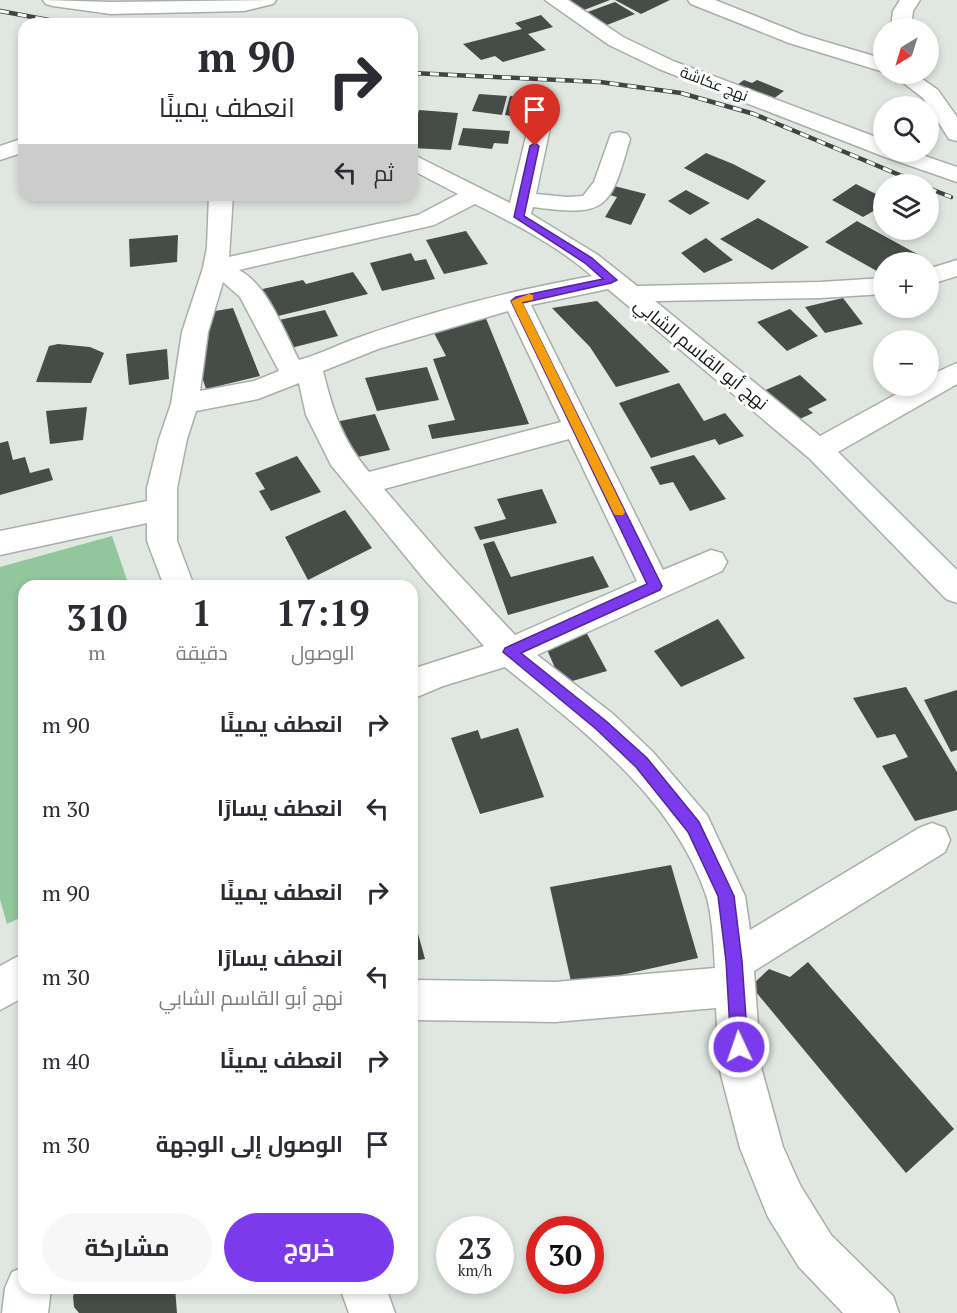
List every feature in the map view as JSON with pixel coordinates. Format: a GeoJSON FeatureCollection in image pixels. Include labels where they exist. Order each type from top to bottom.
{"type":"FeatureCollection","features":[{"type":"Feature","properties":{"kind":"street"},"geometry":{"type":"LineString","coordinates":[[52,0],[111,8],[245,10],[266,0]]}},
{"type":"Feature","properties":{"kind":"street","name":"نهج عكاشة"},"geometry":{"type":"LineString","coordinates":[[555,0],[616,41],[666,65],[873,144]]}},
{"type":"Feature","properties":{"kind":"street"},"geometry":{"type":"LineString","coordinates":[[698,0],[796,39],[873,63]]}},
{"type":"Feature","properties":{"kind":"street"},"geometry":{"type":"LineString","coordinates":[[902,18],[903,11],[910,0]]}},
{"type":"Feature","properties":{"kind":"street"},"geometry":{"type":"LineString","coordinates":[[917,84],[932,94],[957,134]]}},
{"type":"Feature","properties":{"kind":"street"},"geometry":{"type":"LineString","coordinates":[[932,94],[957,92]]}},
{"type":"Feature","properties":{"kind":"street"},"geometry":{"type":"LineString","coordinates":[[539,128],[521,208],[582,206],[595,201],[605,188],[619,139]]}},
{"type":"Feature","properties":{"kind":"street"},"geometry":{"type":"LineString","coordinates":[[0,153],[18,148]]}},
{"type":"Feature","properties":{"kind":"street"},"geometry":{"type":"LineString","coordinates":[[921,162],[957,175]]}},
{"type":"Feature","properties":{"kind":"street","name":"نهج أبو القاسم الشابي"},"geometry":{"type":"LineString","coordinates":[[418,164],[476,194],[521,208],[589,260],[819,451],[957,590]]}},
{"type":"Feature","properties":{"kind":"street"},"geometry":{"type":"LineString","coordinates":[[215,268],[426,220],[476,194]]}},
{"type":"Feature","properties":{"kind":"street"},"geometry":{"type":"LineString","coordinates":[[177,580],[162,541],[162,488],[173,439],[185,404],[195,332],[215,268],[219,247],[221,201]]}},
{"type":"Feature","properties":{"kind":"street"},"geometry":{"type":"LineString","coordinates":[[215,268],[238,280],[251,293],[301,369],[341,458],[435,570],[510,652],[601,725],[641,763],[693,827],[726,896],[735,973],[741,1067],[762,1148],[784,1201],[815,1251],[876,1313]]}},
{"type":"Feature","properties":{"kind":"street"},"geometry":{"type":"LineString","coordinates":[[939,274],[957,268]]}},
{"type":"Feature","properties":{"kind":"street"},"geometry":{"type":"LineString","coordinates":[[185,404],[258,390],[288,379],[301,369],[328,361],[369,343],[516,301],[620,288],[675,291],[853,290],[873,287]]}},
{"type":"Feature","properties":{"kind":"street"},"geometry":{"type":"LineString","coordinates":[[516,301],[655,586]]}},
{"type":"Feature","properties":{"kind":"street"},"geometry":{"type":"LineString","coordinates":[[819,451],[957,372]]}},
{"type":"Feature","properties":{"kind":"street"},"geometry":{"type":"LineString","coordinates":[[363,484],[578,427]]}},
{"type":"Feature","properties":{"kind":"street"},"geometry":{"type":"LineString","coordinates":[[0,543],[161,509]]}},
{"type":"Feature","properties":{"kind":"street"},"geometry":{"type":"LineString","coordinates":[[418,682],[434,675],[510,652],[711,562]]}},
{"type":"Feature","properties":{"kind":"street"},"geometry":{"type":"LineString","coordinates":[[418,1000],[555,1002],[735,973],[932,840]]}},
{"type":"Feature","properties":{"kind":"street"},"geometry":{"type":"LineString","coordinates":[[0,990],[18,977]]}},
{"type":"Feature","properties":{"kind":"street"},"geometry":{"type":"LineString","coordinates":[[25,1313],[27,1294]]}},
{"type":"Feature","properties":{"kind":"street"},"geometry":{"type":"LineString","coordinates":[[365,1294],[372,1313]]}},
{"type":"Feature","properties":{"kind":"green space"},"geometry":{"type":"Polygon","coordinates":[[[112,536],[127,580],[18,580],[18,919],[7,924],[0,899],[0,567],[112,536]]]}},
{"type":"Feature","properties":{"kind":"building"},"geometry":{"type":"Polygon","coordinates":[[[568,0],[610,0],[584,10],[568,0]]]}},
{"type":"Feature","properties":{"kind":"building"},"geometry":{"type":"Polygon","coordinates":[[[615,0],[670,0],[641,14],[615,0]]]}},
{"type":"Feature","properties":{"kind":"building"},"geometry":{"type":"Polygon","coordinates":[[[615,2],[635,14],[607,25],[601,21],[596,23],[582,14],[615,2]]]}},
{"type":"Feature","properties":{"kind":"building"},"geometry":{"type":"Polygon","coordinates":[[[541,15],[553,27],[528,34],[546,50],[503,62],[495,56],[481,60],[463,44],[522,29],[515,23],[541,15]]]}},
{"type":"Feature","properties":{"kind":"building"},"geometry":{"type":"Polygon","coordinates":[[[744,80],[752,83],[757,80],[784,91],[769,102],[734,87],[744,80]]]}},
{"type":"Feature","properties":{"kind":"building"},"geometry":{"type":"Polygon","coordinates":[[[479,94],[507,96],[502,115],[472,111],[479,94]]]}},
{"type":"Feature","properties":{"kind":"building"},"geometry":{"type":"Polygon","coordinates":[[[510,96],[538,99],[532,119],[505,115],[510,96]]]}},
{"type":"Feature","properties":{"kind":"building"},"geometry":{"type":"Polygon","coordinates":[[[419,110],[458,113],[451,150],[418,148],[419,110]]]}},
{"type":"Feature","properties":{"kind":"building"},"geometry":{"type":"Polygon","coordinates":[[[463,128],[510,131],[508,144],[494,143],[492,149],[458,145],[463,128]]]}},
{"type":"Feature","properties":{"kind":"building"},"geometry":{"type":"Polygon","coordinates":[[[706,153],[766,181],[748,200],[684,168],[706,153]]]}},
{"type":"Feature","properties":{"kind":"building"},"geometry":{"type":"Polygon","coordinates":[[[856,184],[873,192],[873,211],[863,217],[832,200],[856,184]]]}},
{"type":"Feature","properties":{"kind":"building"},"geometry":{"type":"Polygon","coordinates":[[[614,186],[646,194],[631,225],[605,217],[617,197],[609,195],[614,186]]]}},
{"type":"Feature","properties":{"kind":"building"},"geometry":{"type":"Polygon","coordinates":[[[686,190],[710,203],[690,215],[668,201],[686,190]]]}},
{"type":"Feature","properties":{"kind":"building"},"geometry":{"type":"Polygon","coordinates":[[[758,218],[809,247],[772,270],[720,239],[758,218]]]}},
{"type":"Feature","properties":{"kind":"building"},"geometry":{"type":"Polygon","coordinates":[[[857,221],[873,230],[873,240],[892,240],[914,252],[873,252],[873,269],[825,242],[857,221]]]}},
{"type":"Feature","properties":{"kind":"building"},"geometry":{"type":"Polygon","coordinates":[[[466,231],[488,264],[444,274],[426,240],[466,231]]]}},
{"type":"Feature","properties":{"kind":"building"},"geometry":{"type":"Polygon","coordinates":[[[178,235],[177,262],[130,267],[129,239],[178,235]]]}},
{"type":"Feature","properties":{"kind":"building"},"geometry":{"type":"Polygon","coordinates":[[[706,238],[733,260],[704,273],[681,253],[706,238]]]}},
{"type":"Feature","properties":{"kind":"building"},"geometry":{"type":"Polygon","coordinates":[[[411,253],[415,261],[426,259],[435,279],[382,291],[370,263],[411,253]]]}},
{"type":"Feature","properties":{"kind":"building"},"geometry":{"type":"Polygon","coordinates":[[[353,272],[368,294],[270,318],[258,290],[303,280],[306,284],[353,272]]]}},
{"type":"Feature","properties":{"kind":"building"},"geometry":{"type":"Polygon","coordinates":[[[843,298],[863,324],[825,333],[805,307],[843,298]]]}},
{"type":"Feature","properties":{"kind":"building"},"geometry":{"type":"Polygon","coordinates":[[[597,301],[670,372],[616,387],[590,347],[552,308],[597,301]]]}},
{"type":"Feature","properties":{"kind":"building"},"geometry":{"type":"Polygon","coordinates":[[[233,308],[260,376],[206,389],[194,352],[203,313],[233,308]]]}},
{"type":"Feature","properties":{"kind":"building"},"geometry":{"type":"Polygon","coordinates":[[[790,309],[818,336],[787,351],[757,322],[790,309]]]}},
{"type":"Feature","properties":{"kind":"building"},"geometry":{"type":"Polygon","coordinates":[[[325,310],[338,336],[291,348],[279,320],[325,310]]]}},
{"type":"Feature","properties":{"kind":"building"},"geometry":{"type":"Polygon","coordinates":[[[485,316],[529,424],[432,439],[428,425],[455,420],[433,359],[446,356],[434,333],[440,328],[485,316]]]}},
{"type":"Feature","properties":{"kind":"building"},"geometry":{"type":"Polygon","coordinates":[[[58,344],[90,347],[104,353],[91,383],[36,382],[49,346],[58,344]]]}},
{"type":"Feature","properties":{"kind":"building"},"geometry":{"type":"Polygon","coordinates":[[[167,349],[169,379],[129,385],[126,354],[167,349]]]}},
{"type":"Feature","properties":{"kind":"building"},"geometry":{"type":"Polygon","coordinates":[[[427,367],[439,400],[377,411],[365,378],[427,367]]]}},
{"type":"Feature","properties":{"kind":"building"},"geometry":{"type":"Polygon","coordinates":[[[800,375],[827,400],[808,409],[813,413],[793,422],[761,392],[800,375]]]}},
{"type":"Feature","properties":{"kind":"building"},"geometry":{"type":"Polygon","coordinates":[[[679,383],[704,421],[725,413],[744,436],[719,445],[715,439],[651,458],[619,403],[679,383]]]}},
{"type":"Feature","properties":{"kind":"building"},"geometry":{"type":"Polygon","coordinates":[[[87,407],[83,440],[50,444],[46,411],[87,407]]]}},
{"type":"Feature","properties":{"kind":"building"},"geometry":{"type":"Polygon","coordinates":[[[375,414],[390,450],[349,459],[335,422],[375,414]]]}},
{"type":"Feature","properties":{"kind":"building"},"geometry":{"type":"Polygon","coordinates":[[[8,441],[13,460],[25,457],[30,473],[49,468],[53,480],[0,495],[0,443],[8,441]]]}},
{"type":"Feature","properties":{"kind":"building"},"geometry":{"type":"Polygon","coordinates":[[[694,455],[726,499],[690,511],[673,482],[660,485],[650,467],[694,455]]]}},
{"type":"Feature","properties":{"kind":"building"},"geometry":{"type":"Polygon","coordinates":[[[297,456],[321,492],[271,511],[259,491],[265,489],[255,473],[297,456]]]}},
{"type":"Feature","properties":{"kind":"building"},"geometry":{"type":"Polygon","coordinates":[[[542,489],[557,523],[480,540],[474,527],[506,519],[497,499],[542,489]]]}},
{"type":"Feature","properties":{"kind":"building"},"geometry":{"type":"Polygon","coordinates":[[[345,510],[372,548],[308,580],[285,537],[345,510]]]}},
{"type":"Feature","properties":{"kind":"building"},"geometry":{"type":"Polygon","coordinates":[[[494,541],[511,577],[593,556],[609,587],[508,615],[483,544],[494,541]]]}},
{"type":"Feature","properties":{"kind":"building"},"geometry":{"type":"Polygon","coordinates":[[[718,619],[745,658],[681,687],[654,651],[718,619]]]}},
{"type":"Feature","properties":{"kind":"building"},"geometry":{"type":"Polygon","coordinates":[[[585,630],[607,671],[562,684],[545,645],[585,630]]]}},
{"type":"Feature","properties":{"kind":"building"},"geometry":{"type":"Polygon","coordinates":[[[906,687],[957,772],[957,810],[915,821],[882,766],[908,757],[895,734],[877,738],[853,698],[906,687]]]}},
{"type":"Feature","properties":{"kind":"building"},"geometry":{"type":"Polygon","coordinates":[[[957,690],[957,750],[951,752],[924,700],[957,690]]]}},
{"type":"Feature","properties":{"kind":"building"},"geometry":{"type":"Polygon","coordinates":[[[518,728],[544,797],[480,814],[451,738],[478,730],[481,739],[518,728]]]}},
{"type":"Feature","properties":{"kind":"building"},"geometry":{"type":"Polygon","coordinates":[[[671,865],[698,958],[572,986],[550,887],[671,865]]]}},
{"type":"Feature","properties":{"kind":"building"},"geometry":{"type":"Polygon","coordinates":[[[418,934],[425,959],[418,960],[418,934]]]}},
{"type":"Feature","properties":{"kind":"building"},"geometry":{"type":"Polygon","coordinates":[[[808,962],[954,1129],[906,1173],[751,986],[769,969],[790,977],[808,962]]]}},
{"type":"Feature","properties":{"kind":"building"},"geometry":{"type":"Polygon","coordinates":[[[74,1294],[175,1294],[177,1313],[79,1313],[74,1307],[74,1294]]]}},
{"type":"Feature","properties":{"kind":"railway"},"geometry":{"type":"LineString","coordinates":[[0,11],[38,18]]}},
{"type":"Feature","properties":{"kind":"railway"},"geometry":{"type":"LineString","coordinates":[[418,73],[600,82],[681,93],[754,114],[897,174]]}},
{"type":"Feature","properties":{"kind":"railway"},"geometry":{"type":"LineString","coordinates":[[939,192],[951,197]]}},
{"type":"Feature","properties":{"kind":"slow traffic"},"geometry":{"type":"LineString","coordinates":[[529,297],[516,301],[619,512]]}},
{"type":"Feature","properties":{"kind":"route"},"geometry":{"type":"LineString","coordinates":[[535,146],[519,217],[589,260],[611,280],[552,291],[516,301],[655,586],[510,652],[601,725],[641,763],[693,827],[726,896],[734,961],[739,1047]]}}]}
